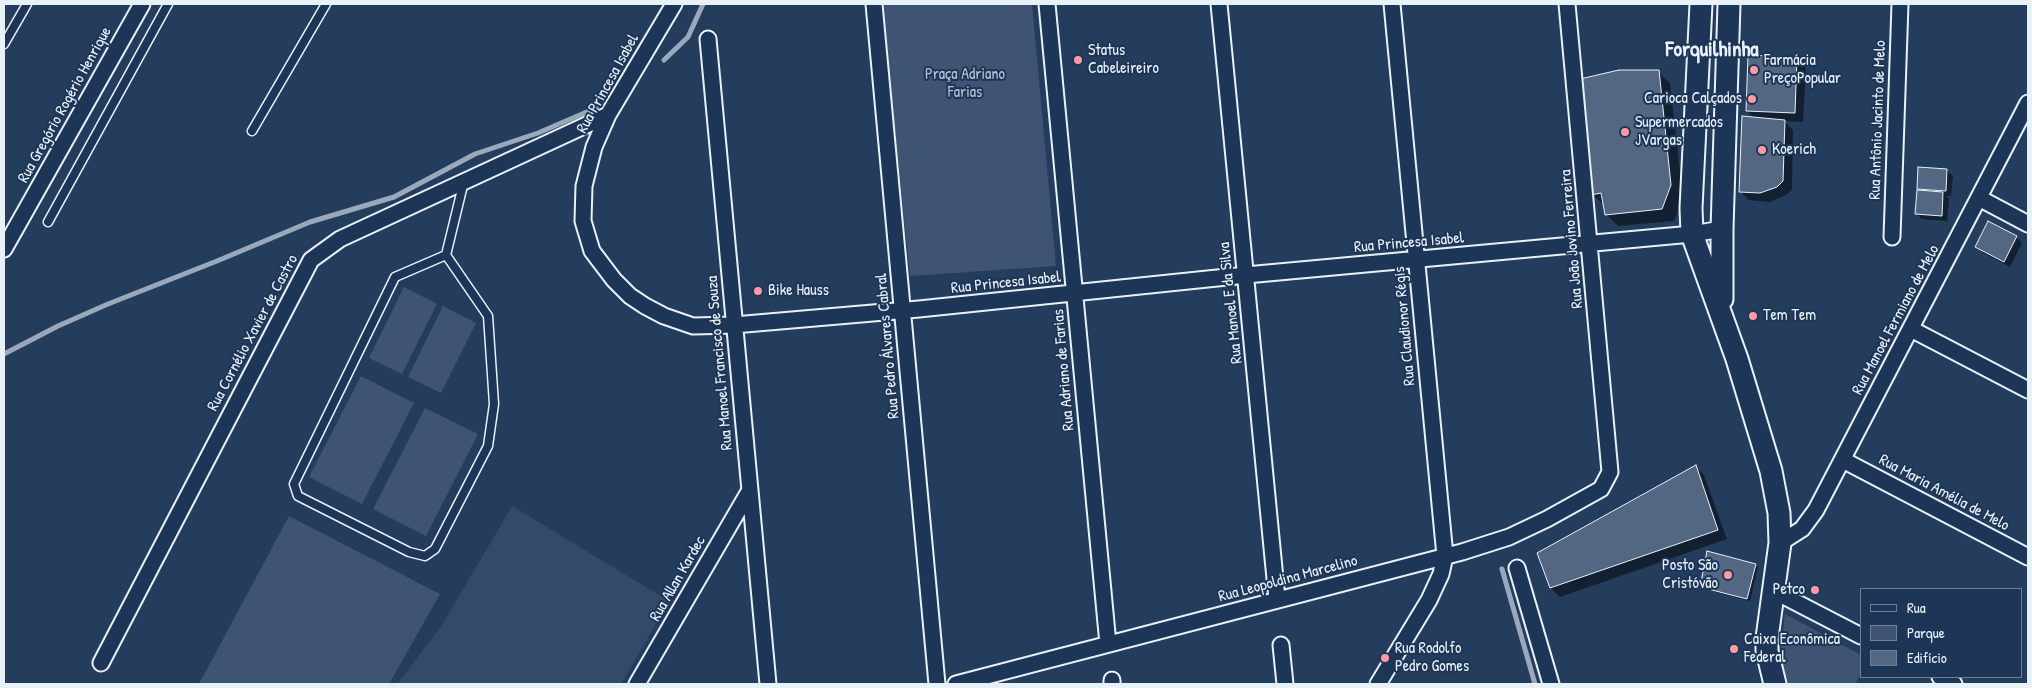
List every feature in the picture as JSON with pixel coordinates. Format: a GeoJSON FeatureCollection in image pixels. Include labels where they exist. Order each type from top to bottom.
{"type":"FeatureCollection","features":[{"type":"Feature","properties":{"kind":"main road"},"geometry":{"type":"LineString","coordinates":[[1701,4],[1691,208],[1692,234],[1722,314],[1771,471],[1779,513],[1780,542],[1767,638],[1767,651],[1775,684]]}},
{"type":"Feature","properties":{"kind":"main road"},"geometry":{"type":"LineString","coordinates":[[1722,314],[1722,229],[1729,4]]}},
{"type":"Feature","properties":{"kind":"main road"},"geometry":{"type":"LineString","coordinates":[[1698,62],[1728,64]]}},
{"type":"Feature","properties":{"kind":"street","name":"Rua Gregório Rogério Henrique"},"geometry":{"type":"LineString","coordinates":[[4,249],[142,4]]}},
{"type":"Feature","properties":{"kind":"street","name":"Rua Princesa Isabel"},"geometry":{"type":"LineString","coordinates":[[674,4],[608,115],[594,147],[584,186],[584,222],[592,251],[600,265],[630,296],[664,316],[693,326],[734,326],[1075,294],[1246,275],[1692,234],[1722,229]]}},
{"type":"Feature","properties":{"kind":"street","name":"Rua Pedro Álvares Cabral"},"geometry":{"type":"LineString","coordinates":[[874,4],[937,684]]}},
{"type":"Feature","properties":{"kind":"street","name":"Rua Adriano de Farias"},"geometry":{"type":"LineString","coordinates":[[1047,4],[1108,644]]}},
{"type":"Feature","properties":{"kind":"street","name":"Rua Manoel E da Silva"},"geometry":{"type":"LineString","coordinates":[[1219,4],[1277,599]]}},
{"type":"Feature","properties":{"kind":"street","name":"Rua Claudionor Régis"},"geometry":{"type":"LineString","coordinates":[[1392,4],[1445,556]]}},
{"type":"Feature","properties":{"kind":"street","name":"Rua João Jovino Ferreira"},"geometry":{"type":"LineString","coordinates":[[1567,4],[1610,472]]}},
{"type":"Feature","properties":{"kind":"street","name":"Rua Antônio Jacinto de Melo"},"geometry":{"type":"LineString","coordinates":[[1892,237],[1900,4]]}},
{"type":"Feature","properties":{"kind":"street","name":"Rua Manoel Francisco de Souza"},"geometry":{"type":"LineString","coordinates":[[708,39],[768,684]]}},
{"type":"Feature","properties":{"kind":"street","name":"Rua Manoel Fermiano de Melo"},"geometry":{"type":"LineString","coordinates":[[1780,542],[1802,529],[1816,510],[2028,103]]}},
{"type":"Feature","properties":{"kind":"street","name":"Rua Cornélio Xavier de Castro"},"geometry":{"type":"LineString","coordinates":[[101,663],[311,260],[340,238],[608,115]]}},
{"type":"Feature","properties":{"kind":"street"},"geometry":{"type":"LineString","coordinates":[[1979,198],[2028,224]]}},
{"type":"Feature","properties":{"kind":"street"},"geometry":{"type":"LineString","coordinates":[[1911,329],[2028,390]]}},
{"type":"Feature","properties":{"kind":"street","name":"Rua Maria Amélia de Melo"},"geometry":{"type":"LineString","coordinates":[[1843,460],[2028,557]]}},
{"type":"Feature","properties":{"kind":"street","name":"Rua Leopoldina Marcelino"},"geometry":{"type":"LineString","coordinates":[[956,684],[1445,556],[1509,537],[1601,489],[1610,472]]}},
{"type":"Feature","properties":{"kind":"street","name":"Rua Allan Kardec"},"geometry":{"type":"LineString","coordinates":[[637,684],[750,490]]}},
{"type":"Feature","properties":{"kind":"street"},"geometry":{"type":"LineString","coordinates":[[1378,684],[1429,600],[1441,574],[1445,556]]}},
{"type":"Feature","properties":{"kind":"street"},"geometry":{"type":"LineString","coordinates":[[1517,568],[1552,684]]}},
{"type":"Feature","properties":{"kind":"street"},"geometry":{"type":"LineString","coordinates":[[1774,591],[1860,635]]}},
{"type":"Feature","properties":{"kind":"street"},"geometry":{"type":"LineString","coordinates":[[1282,645],[1285,684]]}},
{"type":"Feature","properties":{"kind":"street"},"geometry":{"type":"LineString","coordinates":[[1942,678],[1954,684]]}},
{"type":"Feature","properties":{"kind":"lane"},"geometry":{"type":"LineString","coordinates":[[4,44],[27,4]]}},
{"type":"Feature","properties":{"kind":"lane"},"geometry":{"type":"LineString","coordinates":[[48,222],[168,4]]}},
{"type":"Feature","properties":{"kind":"lane"},"geometry":{"type":"LineString","coordinates":[[252,131],[326,4]]}},
{"type":"Feature","properties":{"kind":"lane"},"geometry":{"type":"LineString","coordinates":[[446,255],[395,277],[294,484],[298,496],[409,552],[424,556],[435,549],[488,446],[494,404],[488,316],[446,255],[464,181]]}},
{"type":"Feature","properties":{"kind":"shaded area"},"geometry":{"type":"Polygon","coordinates":[[[512,506],[669,601],[621,684],[397,684],[442,625],[512,506]]]}},
{"type":"Feature","properties":{"kind":"green space","name":"Praça Adriano Farias"},"geometry":{"type":"Polygon","coordinates":[[[882,4],[1032,4],[1056,266],[910,276],[882,4]]]}},
{"type":"Feature","properties":{"kind":"green space"},"geometry":{"type":"Polygon","coordinates":[[[404,287],[437,304],[402,374],[369,358],[404,287]]]}},
{"type":"Feature","properties":{"kind":"green space"},"geometry":{"type":"Polygon","coordinates":[[[443,306],[476,323],[441,393],[408,377],[443,306]]]}},
{"type":"Feature","properties":{"kind":"green space"},"geometry":{"type":"Polygon","coordinates":[[[361,376],[414,403],[362,504],[309,477],[361,376]]]}},
{"type":"Feature","properties":{"kind":"green space"},"geometry":{"type":"Polygon","coordinates":[[[425,408],[478,434],[426,536],[373,509],[425,408]]]}},
{"type":"Feature","properties":{"kind":"green space"},"geometry":{"type":"Polygon","coordinates":[[[289,516],[440,594],[389,684],[199,684],[289,516]]]}},
{"type":"Feature","properties":{"kind":"green space"},"geometry":{"type":"Polygon","coordinates":[[[1785,614],[1860,654],[1860,676],[1855,684],[1789,684],[1784,673],[1781,650],[1785,614]]]}},
{"type":"Feature","properties":{"kind":"building"},"geometry":{"type":"Polygon","coordinates":[[[1748,55],[1797,57],[1795,113],[1746,111],[1748,55]]]}},
{"type":"Feature","properties":{"kind":"building","name":"Supermercados JVargas"},"geometry":{"type":"Polygon","coordinates":[[[1619,70],[1659,70],[1671,185],[1662,209],[1605,215],[1601,193],[1591,195],[1580,79],[1619,70]]]}},
{"type":"Feature","properties":{"kind":"building","name":"Koerich"},"geometry":{"type":"Polygon","coordinates":[[[1742,116],[1785,120],[1783,181],[1777,187],[1760,193],[1739,192],[1742,116]]]}},
{"type":"Feature","properties":{"kind":"building"},"geometry":{"type":"Polygon","coordinates":[[[1918,167],[1947,169],[1946,191],[1917,189],[1918,167]]]}},
{"type":"Feature","properties":{"kind":"building"},"geometry":{"type":"Polygon","coordinates":[[[1917,190],[1943,192],[1942,216],[1915,214],[1917,190]]]}},
{"type":"Feature","properties":{"kind":"building"},"geometry":{"type":"Polygon","coordinates":[[[1988,221],[2017,236],[2004,262],[1975,247],[1988,221]]]}},
{"type":"Feature","properties":{"kind":"building"},"geometry":{"type":"Polygon","coordinates":[[[1696,465],[1718,530],[1550,588],[1537,553],[1696,465]]]}},
{"type":"Feature","properties":{"kind":"building","name":"Posto São Cristóvão"},"geometry":{"type":"Polygon","coordinates":[[[1707,551],[1756,564],[1747,599],[1700,587],[1707,551]]]}},
{"type":"Feature","properties":{"kind":"waterway"},"geometry":{"type":"LineString","coordinates":[[664,60],[688,37],[703,4]]}},
{"type":"Feature","properties":{"kind":"waterway"},"geometry":{"type":"LineString","coordinates":[[4,354],[58,326],[108,304],[310,222],[394,197],[475,154],[538,133],[596,108]]}},
{"type":"Feature","properties":{"kind":"waterway"},"geometry":{"type":"LineString","coordinates":[[1502,569],[1535,684]]}},
{"type":"Feature","properties":{"kind":"place","name":"Status Cabeleireiro"},"geometry":{"type":"Point","coordinates":[1078,60]}},
{"type":"Feature","properties":{"kind":"place","name":"Farmácia PreçoPopular"},"geometry":{"type":"Point","coordinates":[1754,70]}},
{"type":"Feature","properties":{"kind":"place","name":"Carioca Calçados"},"geometry":{"type":"Point","coordinates":[1752,99]}},
{"type":"Feature","properties":{"kind":"place","name":"Supermercados JVargas"},"geometry":{"type":"Point","coordinates":[1625,132]}},
{"type":"Feature","properties":{"kind":"place","name":"Koerich"},"geometry":{"type":"Point","coordinates":[1762,150]}},
{"type":"Feature","properties":{"kind":"place","name":"Bike Hauss"},"geometry":{"type":"Point","coordinates":[758,291]}},
{"type":"Feature","properties":{"kind":"place","name":"Tem Tem"},"geometry":{"type":"Point","coordinates":[1753,316]}},
{"type":"Feature","properties":{"kind":"place","name":"Posto São Cristóvão"},"geometry":{"type":"Point","coordinates":[1728,575]}},
{"type":"Feature","properties":{"kind":"place","name":"Petco"},"geometry":{"type":"Point","coordinates":[1815,590]}},
{"type":"Feature","properties":{"kind":"place","name":"Caixa Econômica Federal"},"geometry":{"type":"Point","coordinates":[1734,649]}},
{"type":"Feature","properties":{"kind":"place","name":"Rua Rodolfo Pedro Gomes"},"geometry":{"type":"Point","coordinates":[1385,658]}},
{"type":"Feature","properties":{"kind":"district","name":"Forquilhinha"},"geometry":{"type":"Point","coordinates":[1712,50]}}]}
